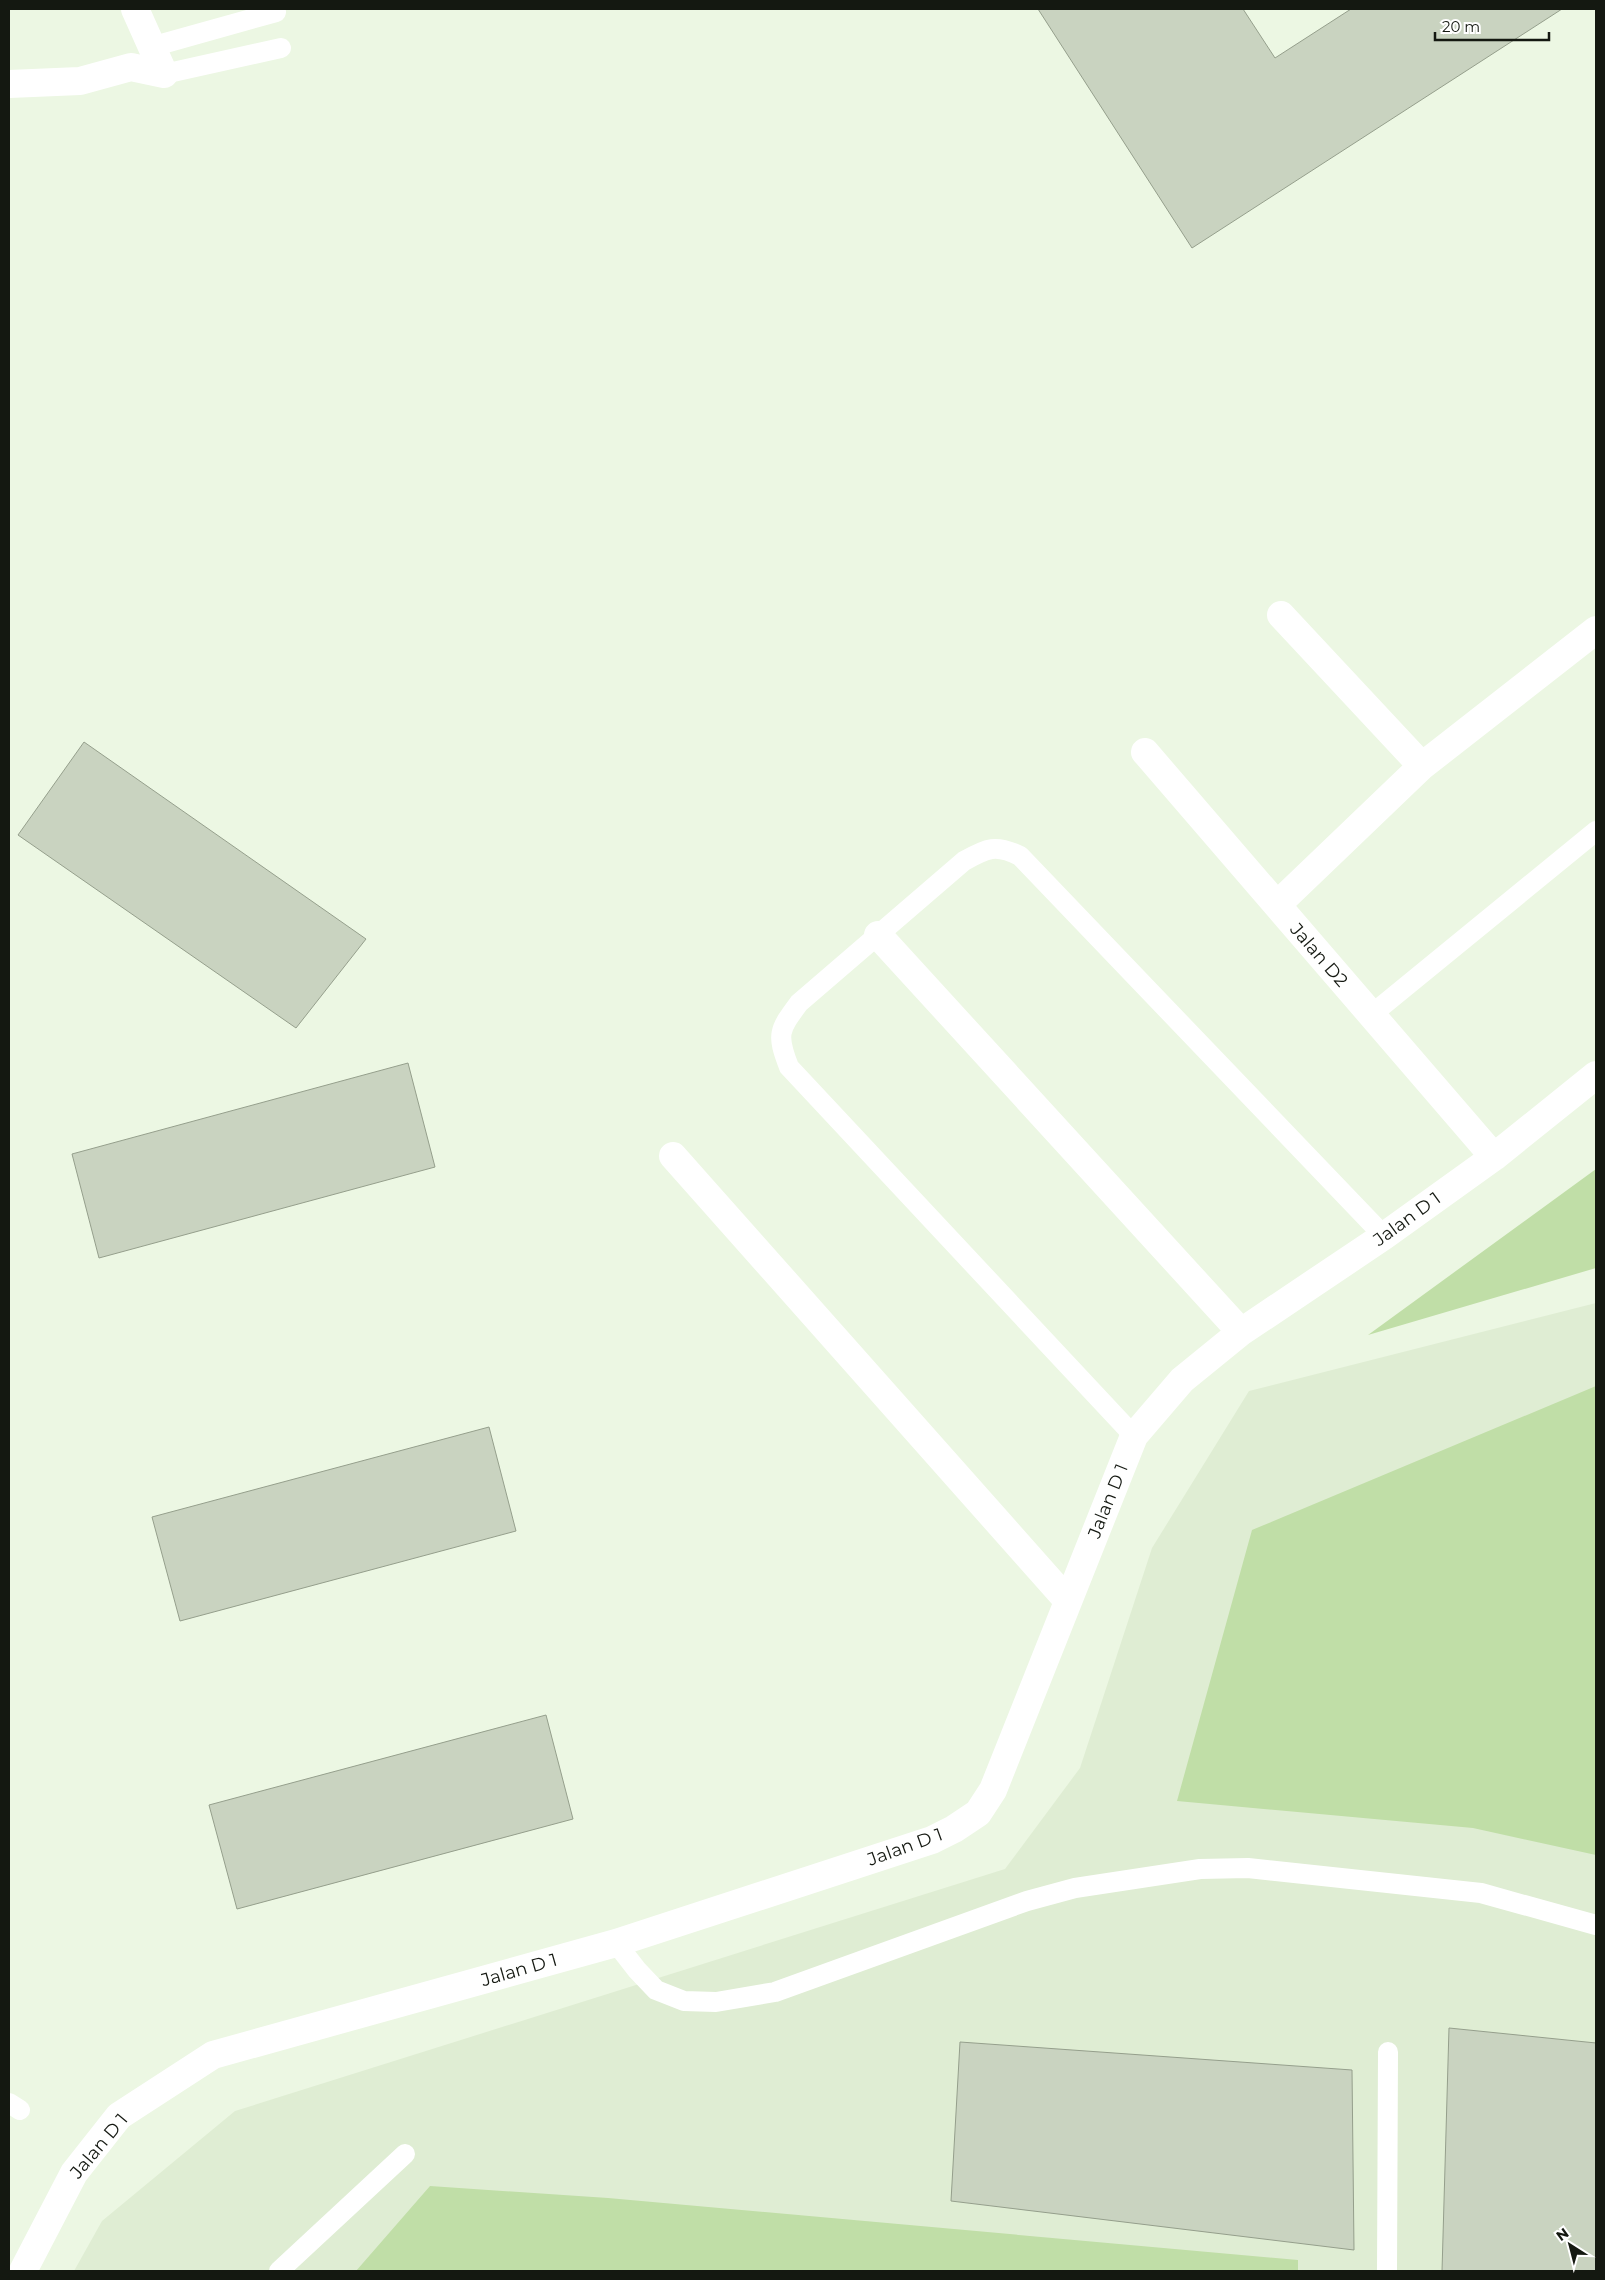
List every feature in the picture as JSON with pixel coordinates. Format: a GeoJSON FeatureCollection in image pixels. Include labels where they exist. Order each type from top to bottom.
{"type":"FeatureCollection","features":[{"type":"Feature","properties":{"kind":"street"},"geometry":{"type":"LineString","coordinates":[[135,9],[164,74]]}},
{"type":"Feature","properties":{"kind":"street"},"geometry":{"type":"LineString","coordinates":[[131,67],[151,47]]}},
{"type":"Feature","properties":{"kind":"street"},"geometry":{"type":"LineString","coordinates":[[9,84],[80,81],[131,67],[164,74]]}},
{"type":"Feature","properties":{"kind":"street"},"geometry":{"type":"LineString","coordinates":[[1281,615],[1422,766]]}},
{"type":"Feature","properties":{"kind":"street"},"geometry":{"type":"LineString","coordinates":[[1277,905],[1422,766],[1596,630]]}},
{"type":"Feature","properties":{"kind":"street","name":"Jalan D2"},"geometry":{"type":"LineString","coordinates":[[1145,752],[1494,1157]]}},
{"type":"Feature","properties":{"kind":"street"},"geometry":{"type":"LineString","coordinates":[[878,935],[1241,1332]]}},
{"type":"Feature","properties":{"kind":"street","name":"Jalan D 1"},"geometry":{"type":"LineString","coordinates":[[23,2271],[74,2172],[119,2116],[212,2055],[616,1943],[932,1840],[954,1829],[978,1812],[993,1790],[1134,1436],[1182,1380],[1241,1332],[1384,1236],[1494,1157],[1596,1075]]}},
{"type":"Feature","properties":{"kind":"street"},"geometry":{"type":"LineString","coordinates":[[673,1156],[1068,1601]]}},
{"type":"Feature","properties":{"kind":"lane"},"geometry":{"type":"LineString","coordinates":[[151,47],[276,12]]}},
{"type":"Feature","properties":{"kind":"lane"},"geometry":{"type":"LineString","coordinates":[[164,74],[281,48]]}},
{"type":"Feature","properties":{"kind":"lane"},"geometry":{"type":"LineString","coordinates":[[1371,1015],[1596,831]]}},
{"type":"Feature","properties":{"kind":"lane"},"geometry":{"type":"LineString","coordinates":[[1134,1436],[789,1067],[781,1045],[782,1026],[799,1003],[964,861],[984,849],[1004,848],[1020,856],[1384,1236]]}},
{"type":"Feature","properties":{"kind":"lane"},"geometry":{"type":"LineString","coordinates":[[616,1943],[637,1970],[656,1990],[684,2001],[716,2002],[775,1992],[811,1981],[1026,1901],[1075,1888],[1200,1869],[1239,1868],[1481,1893],[1596,1925]]}},
{"type":"Feature","properties":{"kind":"lane"},"geometry":{"type":"LineString","coordinates":[[1387,2271],[1388,2052]]}},
{"type":"Feature","properties":{"kind":"lane"},"geometry":{"type":"LineString","coordinates":[[279,2271],[405,2154]]}},
{"type":"Feature","properties":{"kind":"shaded area"},"geometry":{"type":"Polygon","coordinates":[[[1596,1303],[1596,2271],[74,2271],[102,2221],[235,2111],[1005,1869],[1080,1768],[1152,1548],[1249,1391],[1596,1303]]]}},
{"type":"Feature","properties":{"kind":"green space"},"geometry":{"type":"Polygon","coordinates":[[[1596,1169],[1596,1268],[1368,1335],[1596,1169]]]}},
{"type":"Feature","properties":{"kind":"green space"},"geometry":{"type":"Polygon","coordinates":[[[1596,1386],[1596,1855],[1473,1828],[1177,1801],[1252,1530],[1596,1386]]]}},
{"type":"Feature","properties":{"kind":"green space"},"geometry":{"type":"Polygon","coordinates":[[[430,2186],[608,2198],[1298,2260],[1298,2271],[356,2271],[430,2186]]]}},
{"type":"Feature","properties":{"kind":"building"},"geometry":{"type":"Polygon","coordinates":[[[1038,9],[1243,9],[1275,58],[1351,9],[1562,9],[1192,248],[1038,9]]]}},
{"type":"Feature","properties":{"kind":"building"},"geometry":{"type":"Polygon","coordinates":[[[84,742],[366,939],[296,1028],[18,835],[84,742]]]}},
{"type":"Feature","properties":{"kind":"building"},"geometry":{"type":"Polygon","coordinates":[[[408,1063],[435,1167],[99,1258],[72,1154],[408,1063]]]}},
{"type":"Feature","properties":{"kind":"building"},"geometry":{"type":"Polygon","coordinates":[[[489,1427],[516,1531],[180,1621],[152,1517],[489,1427]]]}},
{"type":"Feature","properties":{"kind":"building"},"geometry":{"type":"Polygon","coordinates":[[[546,1715],[573,1819],[237,1909],[209,1805],[546,1715]]]}},
{"type":"Feature","properties":{"kind":"building"},"geometry":{"type":"Polygon","coordinates":[[[1449,2028],[1596,2043],[1596,2271],[1442,2271],[1449,2028]]]}},
{"type":"Feature","properties":{"kind":"building"},"geometry":{"type":"Polygon","coordinates":[[[960,2042],[1352,2070],[1354,2250],[951,2201],[960,2042]]]}}]}
